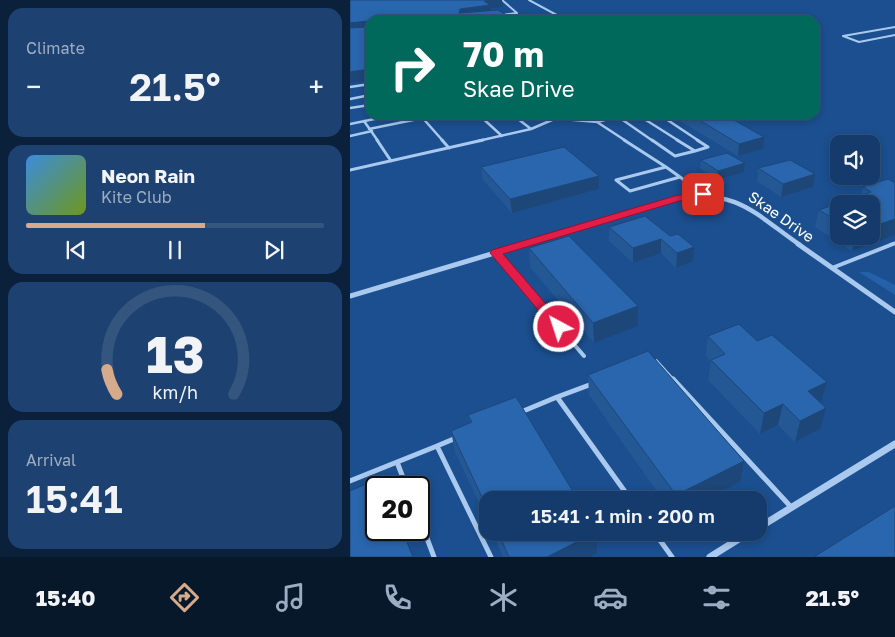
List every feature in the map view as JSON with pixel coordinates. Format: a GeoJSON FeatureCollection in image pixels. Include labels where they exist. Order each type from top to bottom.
{"type":"FeatureCollection","features":[{"type":"Feature","properties":{"kind":"street","name":"Skae Drive"},"geometry":{"type":"LineString","coordinates":[[350,296],[678,198],[703,194],[722,196],[733,200],[895,312]]}},
{"type":"Feature","properties":{"kind":"street"},"geometry":{"type":"LineString","coordinates":[[767,522],[895,444]]}},
{"type":"Feature","properties":{"kind":"street"},"geometry":{"type":"LineString","coordinates":[[710,557],[736,541]]}},
{"type":"Feature","properties":{"kind":"lane"},"geometry":{"type":"LineString","coordinates":[[502,0],[516,12]]}},
{"type":"Feature","properties":{"kind":"lane"},"geometry":{"type":"LineString","coordinates":[[529,0],[557,15]]}},
{"type":"Feature","properties":{"kind":"lane"},"geometry":{"type":"LineString","coordinates":[[498,15],[516,12]]}},
{"type":"Feature","properties":{"kind":"lane"},"geometry":{"type":"LineString","coordinates":[[895,27],[843,36],[859,42],[895,35]]}},
{"type":"Feature","properties":{"kind":"lane"},"geometry":{"type":"LineString","coordinates":[[350,87],[365,85]]}},
{"type":"Feature","properties":{"kind":"lane"},"geometry":{"type":"LineString","coordinates":[[350,99],[365,96]]}},
{"type":"Feature","properties":{"kind":"lane"},"geometry":{"type":"LineString","coordinates":[[350,108],[365,106]]}},
{"type":"Feature","properties":{"kind":"lane"},"geometry":{"type":"LineString","coordinates":[[350,124],[369,120]]}},
{"type":"Feature","properties":{"kind":"lane"},"geometry":{"type":"LineString","coordinates":[[350,136],[414,120]]}},
{"type":"Feature","properties":{"kind":"lane"},"geometry":{"type":"LineString","coordinates":[[425,120],[449,148]]}},
{"type":"Feature","properties":{"kind":"lane"},"geometry":{"type":"LineString","coordinates":[[484,120],[502,136]]}},
{"type":"Feature","properties":{"kind":"lane"},"geometry":{"type":"LineString","coordinates":[[519,120],[531,129]]}},
{"type":"Feature","properties":{"kind":"lane"},"geometry":{"type":"LineString","coordinates":[[350,170],[531,129],[550,120]]}},
{"type":"Feature","properties":{"kind":"lane"},"geometry":{"type":"LineString","coordinates":[[584,120],[597,122],[681,177],[703,194]]}},
{"type":"Feature","properties":{"kind":"lane"},"geometry":{"type":"LineString","coordinates":[[597,122],[601,120]]}},
{"type":"Feature","properties":{"kind":"lane"},"geometry":{"type":"LineString","coordinates":[[623,120],[676,156],[708,147],[668,120]]}},
{"type":"Feature","properties":{"kind":"lane"},"geometry":{"type":"LineString","coordinates":[[646,120],[696,151]]}},
{"type":"Feature","properties":{"kind":"lane"},"geometry":{"type":"LineString","coordinates":[[364,121],[391,161]]}},
{"type":"Feature","properties":{"kind":"lane"},"geometry":{"type":"LineString","coordinates":[[666,167],[616,180],[630,191],[681,177]]}},
{"type":"Feature","properties":{"kind":"lane"},"geometry":{"type":"LineString","coordinates":[[832,268],[895,243]]}},
{"type":"Feature","properties":{"kind":"lane"},"geometry":{"type":"LineString","coordinates":[[496,253],[584,356]]}},
{"type":"Feature","properties":{"kind":"lane"},"geometry":{"type":"LineString","coordinates":[[646,364],[655,360],[791,507]]}},
{"type":"Feature","properties":{"kind":"lane"},"geometry":{"type":"LineString","coordinates":[[510,416],[602,380]]}},
{"type":"Feature","properties":{"kind":"lane"},"geometry":{"type":"LineString","coordinates":[[556,397],[624,491]]}},
{"type":"Feature","properties":{"kind":"lane"},"geometry":{"type":"LineString","coordinates":[[350,481],[464,435]]}},
{"type":"Feature","properties":{"kind":"lane"},"geometry":{"type":"LineString","coordinates":[[437,446],[491,557]]}},
{"type":"Feature","properties":{"kind":"lane"},"geometry":{"type":"LineString","coordinates":[[397,462],[402,476]]}},
{"type":"Feature","properties":{"kind":"lane"},"geometry":{"type":"LineString","coordinates":[[428,541],[434,557]]}},
{"type":"Feature","properties":{"kind":"lane"},"geometry":{"type":"LineString","coordinates":[[660,541],[672,557]]}},
{"type":"Feature","properties":{"kind":"shaded area"},"geometry":{"type":"Polygon","coordinates":[[[859,272],[869,272],[895,285],[895,295],[859,272]]]}},
{"type":"Feature","properties":{"kind":"building"},"geometry":{"type":"Polygon","coordinates":[[[350,0],[492,0],[484,1],[490,5],[460,9],[459,13],[498,10],[506,15],[365,15],[365,21],[350,23],[350,0]]]}},
{"type":"Feature","properties":{"kind":"building"},"geometry":{"type":"Polygon","coordinates":[[[365,27],[365,70],[350,72],[350,28],[365,27]]]}},
{"type":"Feature","properties":{"kind":"building"},"geometry":{"type":"Polygon","coordinates":[[[699,120],[734,120],[764,137],[739,144],[699,120]]]}},
{"type":"Feature","properties":{"kind":"building"},"geometry":{"type":"Polygon","coordinates":[[[564,147],[599,176],[510,199],[481,167],[564,147]]]}},
{"type":"Feature","properties":{"kind":"building"},"geometry":{"type":"Polygon","coordinates":[[[727,153],[745,163],[718,171],[701,160],[727,153]]]}},
{"type":"Feature","properties":{"kind":"building"},"geometry":{"type":"Polygon","coordinates":[[[790,160],[815,174],[783,184],[758,168],[790,160]]]}},
{"type":"Feature","properties":{"kind":"building"},"geometry":{"type":"Polygon","coordinates":[[[888,179],[895,183],[895,219],[880,224],[880,195],[862,195],[871,192],[863,187],[880,185],[880,182],[888,179]]]}},
{"type":"Feature","properties":{"kind":"building"},"geometry":{"type":"Polygon","coordinates":[[[830,206],[830,217],[819,210],[830,206]]]}},
{"type":"Feature","properties":{"kind":"building"},"geometry":{"type":"Polygon","coordinates":[[[645,216],[670,236],[678,234],[694,247],[677,253],[661,239],[633,248],[609,227],[645,216]]]}},
{"type":"Feature","properties":{"kind":"building"},"geometry":{"type":"Polygon","coordinates":[[[569,236],[638,306],[593,323],[529,248],[569,236]]]}},
{"type":"Feature","properties":{"kind":"building"},"geometry":{"type":"Polygon","coordinates":[[[739,324],[757,341],[772,335],[827,382],[808,391],[826,408],[800,421],[783,404],[764,413],[711,360],[725,354],[708,336],[739,324]]]}},
{"type":"Feature","properties":{"kind":"building"},"geometry":{"type":"Polygon","coordinates":[[[648,351],[744,461],[684,491],[673,491],[588,375],[648,351]]]}},
{"type":"Feature","properties":{"kind":"building"},"geometry":{"type":"Polygon","coordinates":[[[516,397],[573,491],[479,491],[451,431],[472,422],[468,415],[516,397]]]}},
{"type":"Feature","properties":{"kind":"building"},"geometry":{"type":"Polygon","coordinates":[[[365,484],[365,541],[406,541],[413,557],[350,557],[350,491],[365,484]]]}},
{"type":"Feature","properties":{"kind":"building"},"geometry":{"type":"Polygon","coordinates":[[[895,506],[895,557],[814,557],[895,506]]]}},
{"type":"Feature","properties":{"kind":"building"},"geometry":{"type":"Polygon","coordinates":[[[502,541],[578,541],[547,557],[509,557],[502,541]]]}},
{"type":"Feature","properties":{"kind":"route"},"geometry":{"type":"LineString","coordinates":[[559,327],[496,253],[678,198],[703,194]]}}]}
